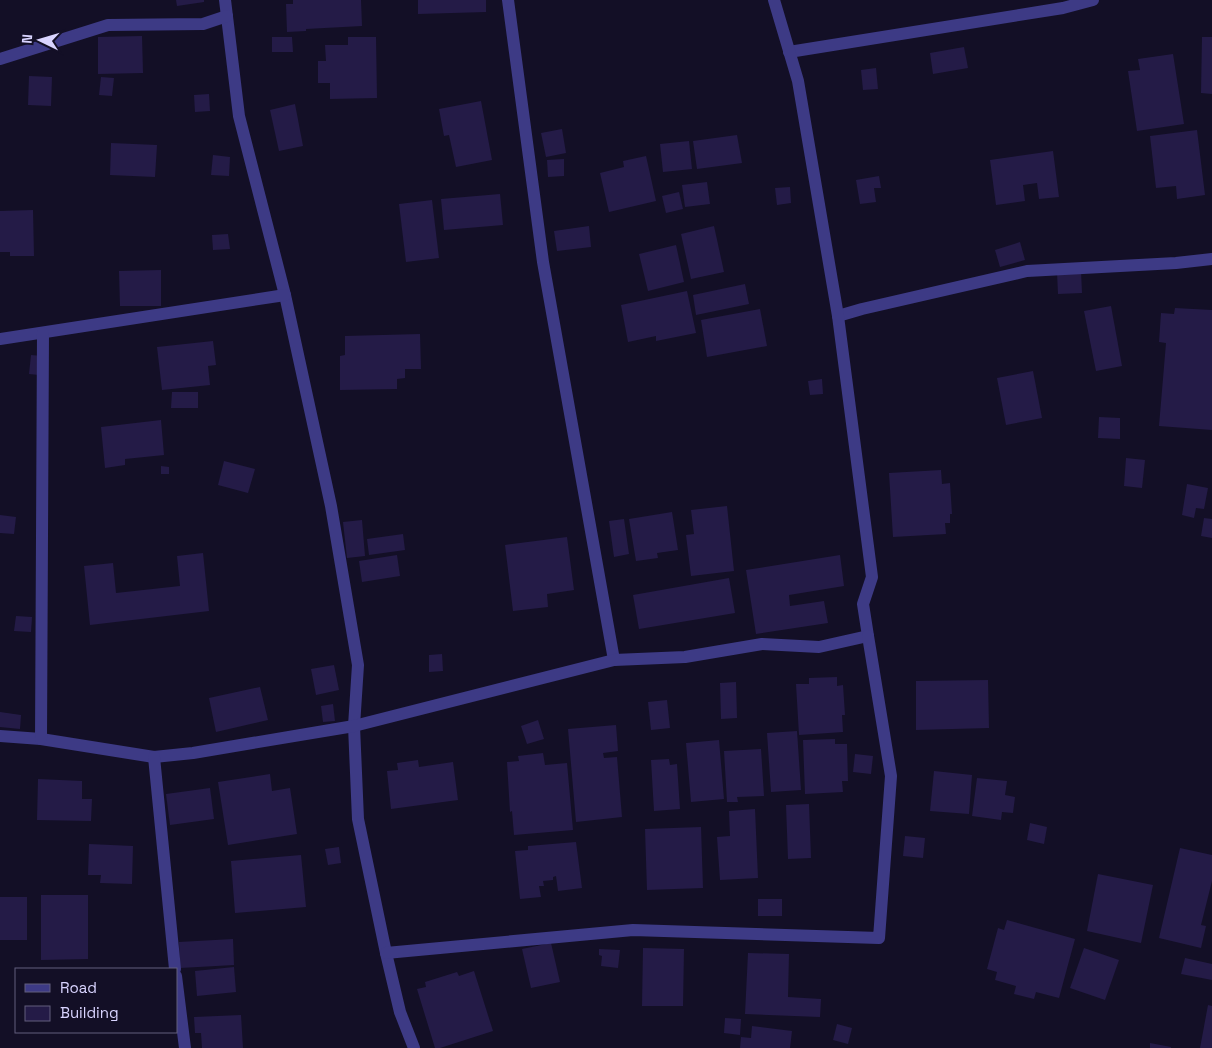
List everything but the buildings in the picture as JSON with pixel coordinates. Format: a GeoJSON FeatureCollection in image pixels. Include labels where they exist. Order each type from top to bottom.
{"type":"FeatureCollection","features":[{"type":"Feature","properties":{"kind":"street"},"geometry":{"type":"LineString","coordinates":[[225,0],[239,116],[285,296],[331,506],[358,665],[354,726],[358,819],[400,1012],[414,1048]]}},
{"type":"Feature","properties":{"kind":"street"},"geometry":{"type":"LineString","coordinates":[[508,0],[543,262],[614,660]]}},
{"type":"Feature","properties":{"kind":"street"},"geometry":{"type":"LineString","coordinates":[[386,953],[633,930],[879,938],[891,776],[863,604],[872,577],[838,316],[798,81],[774,0]]}},
{"type":"Feature","properties":{"kind":"street"},"geometry":{"type":"LineString","coordinates":[[789,52],[1063,8],[1093,0]]}},
{"type":"Feature","properties":{"kind":"street"},"geometry":{"type":"LineString","coordinates":[[0,59],[108,25],[203,24],[227,16]]}},
{"type":"Feature","properties":{"kind":"street"},"geometry":{"type":"LineString","coordinates":[[838,316],[1026,271],[1176,263],[1212,259]]}},
{"type":"Feature","properties":{"kind":"street"},"geometry":{"type":"LineString","coordinates":[[0,339],[285,296]]}},
{"type":"Feature","properties":{"kind":"street"},"geometry":{"type":"LineString","coordinates":[[41,739],[43,333]]}},
{"type":"Feature","properties":{"kind":"street"},"geometry":{"type":"LineString","coordinates":[[0,736],[41,739],[154,757],[193,753],[354,726],[614,660],[685,657],[762,644],[820,646],[868,636]]}},
{"type":"Feature","properties":{"kind":"street"},"geometry":{"type":"LineString","coordinates":[[154,757],[175,968]]}},
{"type":"Feature","properties":{"kind":"street"},"geometry":{"type":"LineString","coordinates":[[178,992],[185,1048]]}}]}
